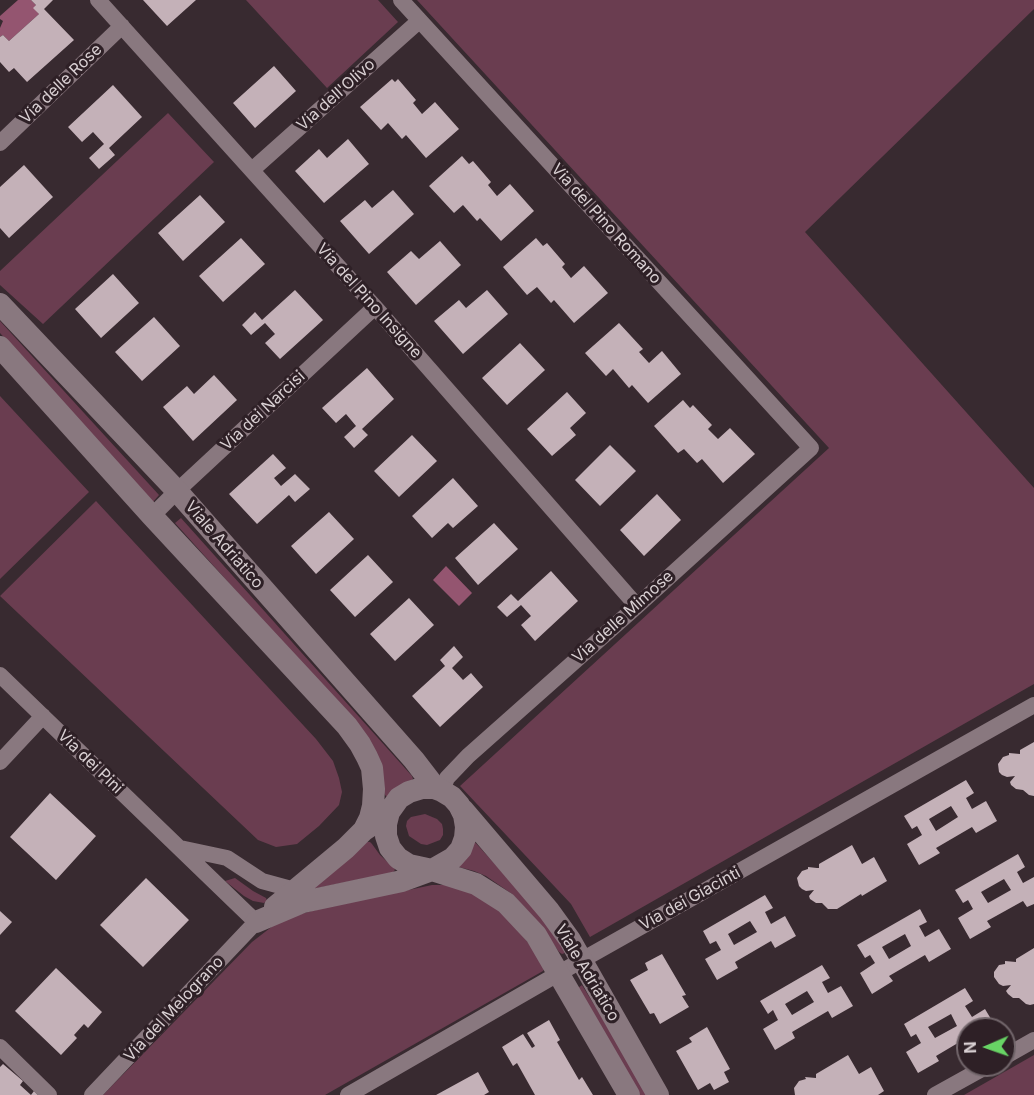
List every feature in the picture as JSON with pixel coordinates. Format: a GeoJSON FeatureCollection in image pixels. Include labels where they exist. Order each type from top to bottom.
{"type":"FeatureCollection","features":[{"type":"Feature","properties":{"kind":"street","name":"Via del Pino Insigne"},"geometry":{"type":"LineString","coordinates":[[98,0],[375,307],[637,606]]}},
{"type":"Feature","properties":{"kind":"street","name":"Via del Pino Romano"},"geometry":{"type":"LineString","coordinates":[[401,0],[811,448]]}},
{"type":"Feature","properties":{"kind":"street","name":"Via dell'Olivo"},"geometry":{"type":"LineString","coordinates":[[252,170],[419,21]]}},
{"type":"Feature","properties":{"kind":"street","name":"Via delle Rose"},"geometry":{"type":"LineString","coordinates":[[0,143],[122,26]]}},
{"type":"Feature","properties":{"kind":"street","name":"Viale Adriatico"},"geometry":{"type":"LineString","coordinates":[[0,304],[177,491],[414,760],[434,786],[451,798],[549,911],[582,960],[658,1095]]}},
{"type":"Feature","properties":{"kind":"street","name":"Via dei Narcisi"},"geometry":{"type":"LineString","coordinates":[[152,516],[375,307]]}},
{"type":"Feature","properties":{"kind":"street","name":"Viale Adriatico"},"geometry":{"type":"LineString","coordinates":[[0,347],[152,516],[347,726],[360,744],[372,768],[373,806],[364,830]]}},
{"type":"Feature","properties":{"kind":"street","name":"Via delle Mimose"},"geometry":{"type":"LineString","coordinates":[[451,798],[447,778],[468,756],[811,448]]}},
{"type":"Feature","properties":{"kind":"street","name":"Via dei Pini"},"geometry":{"type":"LineString","coordinates":[[0,675],[256,922]]}},
{"type":"Feature","properties":{"kind":"street","name":"Via dei Giacinti"},"geometry":{"type":"LineString","coordinates":[[348,1095],[1034,705]]}},
{"type":"Feature","properties":{"kind":"street"},"geometry":{"type":"LineString","coordinates":[[0,762],[43,716]]}},
{"type":"Feature","properties":{"kind":"street"},"geometry":{"type":"LineString","coordinates":[[422,788],[434,788],[451,798],[464,815],[465,838],[461,849],[444,865],[402,881],[303,902],[256,922],[346,848],[364,830],[389,812],[399,798],[409,792],[422,788]]}},
{"type":"Feature","properties":{"kind":"street"},"geometry":{"type":"LineString","coordinates":[[389,812],[386,836],[390,848],[398,858],[409,865],[432,870]]}},
{"type":"Feature","properties":{"kind":"street"},"geometry":{"type":"LineString","coordinates":[[180,849],[227,858],[262,881],[295,890]]}},
{"type":"Feature","properties":{"kind":"street","name":"Viale Adriatico"},"geometry":{"type":"LineString","coordinates":[[432,870],[476,884],[506,903],[536,935],[629,1095]]}},
{"type":"Feature","properties":{"kind":"street","name":"Via del Melograno"},"geometry":{"type":"LineString","coordinates":[[92,1095],[256,922]]}},
{"type":"Feature","properties":{"kind":"street"},"geometry":{"type":"LineString","coordinates":[[1016,1050],[1034,1040]]}},
{"type":"Feature","properties":{"kind":"street"},"geometry":{"type":"LineString","coordinates":[[0,1047],[49,1095]]}},
{"type":"Feature","properties":{"kind":"street"},"geometry":{"type":"LineString","coordinates":[[935,1095],[967,1077]]}},
{"type":"Feature","properties":{"kind":"shaded area"},"geometry":{"type":"Polygon","coordinates":[[[18,0],[31,0],[36,5],[34,8],[39,14],[9,41],[3,35],[0,37],[3,21],[0,16],[18,0]]]}},
{"type":"Feature","properties":{"kind":"shaded area"},"geometry":{"type":"Polygon","coordinates":[[[246,0],[378,0],[398,22],[327,88],[246,0]]]}},
{"type":"Feature","properties":{"kind":"shaded area"},"geometry":{"type":"Polygon","coordinates":[[[417,0],[1034,0],[1034,9],[805,232],[1034,488],[1034,684],[590,937],[571,904],[460,786],[829,448],[417,0]]]}},
{"type":"Feature","properties":{"kind":"shaded area"},"geometry":{"type":"Polygon","coordinates":[[[168,113],[214,162],[43,324],[0,285],[0,271],[168,113]]]}},
{"type":"Feature","properties":{"kind":"shaded area"},"geometry":{"type":"Polygon","coordinates":[[[0,321],[159,495],[153,502],[0,333],[0,321]]]}},
{"type":"Feature","properties":{"kind":"shaded area"},"geometry":{"type":"Polygon","coordinates":[[[0,396],[89,492],[0,579],[0,396]]]}},
{"type":"Feature","properties":{"kind":"shaded area"},"geometry":{"type":"Polygon","coordinates":[[[96,501],[316,739],[333,761],[342,792],[339,805],[297,844],[276,847],[258,840],[0,596],[96,501]]]}},
{"type":"Feature","properties":{"kind":"shaded area"},"geometry":{"type":"Polygon","coordinates":[[[181,518],[412,776],[413,779],[392,797],[388,798],[385,795],[356,724],[175,523],[181,518]]]}},
{"type":"Feature","properties":{"kind":"shaded area"},"geometry":{"type":"Polygon","coordinates":[[[446,566],[472,593],[459,606],[433,580],[446,566]]]}},
{"type":"Feature","properties":{"kind":"shaded area"},"geometry":{"type":"Polygon","coordinates":[[[425,814],[437,819],[443,829],[440,840],[427,845],[409,836],[406,826],[411,817],[425,814]]]}},
{"type":"Feature","properties":{"kind":"shaded area"},"geometry":{"type":"Polygon","coordinates":[[[473,840],[551,926],[565,953],[559,952],[536,920],[512,894],[486,876],[455,866],[473,840]]]}},
{"type":"Feature","properties":{"kind":"shaded area"},"geometry":{"type":"Polygon","coordinates":[[[367,842],[370,842],[394,868],[392,873],[312,889],[367,842]]]}},
{"type":"Feature","properties":{"kind":"shaded area"},"geometry":{"type":"Polygon","coordinates":[[[235,878],[266,898],[267,901],[264,903],[253,901],[225,881],[235,878]]]}},
{"type":"Feature","properties":{"kind":"shaded area"},"geometry":{"type":"Polygon","coordinates":[[[432,885],[455,885],[502,909],[546,966],[543,971],[325,1095],[103,1095],[252,942],[274,925],[319,909],[432,885]]]}},
{"type":"Feature","properties":{"kind":"shaded area"},"geometry":{"type":"Polygon","coordinates":[[[582,985],[648,1095],[640,1095],[578,988],[582,985]]]}},
{"type":"Feature","properties":{"kind":"shaded area"},"geometry":{"type":"Polygon","coordinates":[[[1034,1055],[1034,1095],[964,1095],[996,1077],[1016,1077],[1016,1065],[1034,1055]]]}},
{"type":"Feature","properties":{"kind":"building"},"geometry":{"type":"Polygon","coordinates":[[[31,0],[53,0],[44,9],[74,40],[27,82],[14,68],[9,72],[0,62],[0,37],[3,35],[9,41],[39,14],[33,8],[36,5],[31,0]]]}},
{"type":"Feature","properties":{"kind":"building"},"geometry":{"type":"Polygon","coordinates":[[[143,0],[196,0],[167,26],[143,0]]]}},
{"type":"Feature","properties":{"kind":"building"},"geometry":{"type":"Polygon","coordinates":[[[274,66],[296,91],[255,128],[233,103],[274,66]]]}},
{"type":"Feature","properties":{"kind":"building"},"geometry":{"type":"Polygon","coordinates":[[[392,79],[395,82],[398,79],[416,100],[413,103],[422,114],[435,102],[459,129],[426,158],[406,135],[402,139],[388,123],[381,130],[360,107],[392,79]]]}},
{"type":"Feature","properties":{"kind":"building"},"geometry":{"type":"Polygon","coordinates":[[[113,85],[142,117],[109,148],[115,155],[99,169],[89,158],[104,144],[93,132],[82,142],[68,127],[113,85]]]}},
{"type":"Feature","properties":{"kind":"building"},"geometry":{"type":"Polygon","coordinates":[[[348,139],[369,164],[324,203],[295,171],[319,149],[327,158],[348,139]]]}},
{"type":"Feature","properties":{"kind":"building"},"geometry":{"type":"Polygon","coordinates":[[[462,156],[469,164],[473,161],[491,182],[488,185],[497,196],[510,184],[534,211],[501,241],[480,218],[477,221],[463,205],[454,213],[429,186],[462,156]]]}},
{"type":"Feature","properties":{"kind":"building"},"geometry":{"type":"Polygon","coordinates":[[[24,165],[53,197],[9,238],[0,228],[0,187],[24,165]]]}},
{"type":"Feature","properties":{"kind":"building"},"geometry":{"type":"Polygon","coordinates":[[[393,190],[414,214],[369,254],[340,221],[365,200],[372,208],[393,190]]]}},
{"type":"Feature","properties":{"kind":"building"},"geometry":{"type":"Polygon","coordinates":[[[200,195],[225,222],[183,261],[158,233],[200,195]]]}},
{"type":"Feature","properties":{"kind":"building"},"geometry":{"type":"Polygon","coordinates":[[[241,238],[265,264],[223,302],[199,276],[241,238]]]}},
{"type":"Feature","properties":{"kind":"building"},"geometry":{"type":"Polygon","coordinates":[[[536,238],[543,246],[547,243],[565,264],[562,267],[571,278],[584,266],[608,293],[574,323],[554,300],[551,303],[537,287],[527,295],[503,267],[536,238]]]}},
{"type":"Feature","properties":{"kind":"building"},"geometry":{"type":"Polygon","coordinates":[[[440,241],[461,265],[416,305],[387,272],[411,251],[419,259],[440,241]]]}},
{"type":"Feature","properties":{"kind":"building"},"geometry":{"type":"Polygon","coordinates":[[[113,274],[139,303],[101,338],[75,309],[113,274]]]}},
{"type":"Feature","properties":{"kind":"building"},"geometry":{"type":"Polygon","coordinates":[[[295,290],[323,320],[280,359],[265,343],[275,334],[265,323],[251,335],[242,325],[255,312],[262,320],[295,290]]]}},
{"type":"Feature","properties":{"kind":"building"},"geometry":{"type":"Polygon","coordinates":[[[487,290],[508,314],[463,354],[434,321],[459,300],[466,308],[487,290]]]}},
{"type":"Feature","properties":{"kind":"building"},"geometry":{"type":"Polygon","coordinates":[[[154,317],[180,346],[142,381],[115,352],[154,317]]]}},
{"type":"Feature","properties":{"kind":"building"},"geometry":{"type":"Polygon","coordinates":[[[619,323],[643,349],[639,352],[649,363],[662,351],[681,374],[648,403],[632,385],[629,388],[613,369],[606,376],[585,353],[619,323]]]}},
{"type":"Feature","properties":{"kind":"building"},"geometry":{"type":"Polygon","coordinates":[[[520,343],[545,370],[507,405],[482,378],[520,343]]]}},
{"type":"Feature","properties":{"kind":"building"},"geometry":{"type":"Polygon","coordinates":[[[367,368],[394,399],[362,429],[368,435],[354,448],[344,437],[356,426],[346,414],[336,423],[322,408],[367,368]]]}},
{"type":"Feature","properties":{"kind":"building"},"geometry":{"type":"Polygon","coordinates":[[[214,375],[237,400],[193,441],[163,407],[187,386],[194,394],[214,375]]]}},
{"type":"Feature","properties":{"kind":"building"},"geometry":{"type":"Polygon","coordinates":[[[567,392],[586,413],[570,428],[576,435],[552,456],[527,429],[567,392]]]}},
{"type":"Feature","properties":{"kind":"building"},"geometry":{"type":"Polygon","coordinates":[[[683,400],[690,408],[693,405],[712,425],[708,429],[718,439],[730,428],[755,454],[723,483],[702,459],[697,463],[684,449],[678,453],[654,426],[683,400]]]}},
{"type":"Feature","properties":{"kind":"building"},"geometry":{"type":"Polygon","coordinates":[[[412,435],[437,461],[399,497],[374,471],[412,435]]]}},
{"type":"Feature","properties":{"kind":"building"},"geometry":{"type":"Polygon","coordinates":[[[610,445],[636,471],[600,506],[575,480],[610,445]]]}},
{"type":"Feature","properties":{"kind":"building"},"geometry":{"type":"Polygon","coordinates":[[[273,454],[286,468],[274,478],[281,486],[295,474],[310,489],[295,502],[289,495],[257,524],[229,494],[273,454]]]}},
{"type":"Feature","properties":{"kind":"building"},"geometry":{"type":"Polygon","coordinates":[[[453,478],[478,506],[453,528],[448,523],[432,538],[412,516],[453,478]]]}},
{"type":"Feature","properties":{"kind":"building"},"geometry":{"type":"Polygon","coordinates":[[[657,494],[681,520],[644,556],[620,530],[657,494]]]}},
{"type":"Feature","properties":{"kind":"building"},"geometry":{"type":"Polygon","coordinates":[[[329,512],[354,539],[316,574],[291,546],[329,512]]]}},
{"type":"Feature","properties":{"kind":"building"},"geometry":{"type":"Polygon","coordinates":[[[494,523],[518,549],[478,585],[455,558],[494,523]]]}},
{"type":"Feature","properties":{"kind":"building"},"geometry":{"type":"Polygon","coordinates":[[[368,555],[393,582],[355,617],[330,590],[368,555]]]}},
{"type":"Feature","properties":{"kind":"building"},"geometry":{"type":"Polygon","coordinates":[[[551,571],[578,601],[535,641],[521,625],[531,616],[521,605],[507,617],[497,607],[511,594],[518,601],[551,571]]]}},
{"type":"Feature","properties":{"kind":"building"},"geometry":{"type":"Polygon","coordinates":[[[409,598],[434,625],[395,661],[370,634],[409,598]]]}},
{"type":"Feature","properties":{"kind":"building"},"geometry":{"type":"Polygon","coordinates":[[[454,646],[463,657],[452,668],[463,680],[471,673],[483,687],[440,727],[412,696],[445,666],[440,660],[454,646]]]}},
{"type":"Feature","properties":{"kind":"building"},"geometry":{"type":"Polygon","coordinates":[[[1034,742],[1034,796],[1011,785],[1010,782],[1015,776],[1002,775],[998,764],[1009,753],[1020,754],[1020,750],[1034,742]]]}},
{"type":"Feature","properties":{"kind":"building"},"geometry":{"type":"Polygon","coordinates":[[[966,780],[974,793],[966,798],[972,809],[986,801],[997,821],[976,833],[972,827],[936,848],[940,853],[919,865],[907,844],[922,835],[917,826],[912,829],[904,816],[966,780]],[[951,806],[929,819],[936,831],[958,817],[951,806]]]}},
{"type":"Feature","properties":{"kind":"building"},"geometry":{"type":"Polygon","coordinates":[[[50,793],[96,836],[56,880],[10,837],[50,793]]]}},
{"type":"Feature","properties":{"kind":"building"},"geometry":{"type":"Polygon","coordinates":[[[852,845],[862,864],[874,857],[887,881],[837,909],[828,909],[822,903],[816,903],[810,899],[809,896],[814,890],[806,891],[799,886],[797,878],[802,871],[808,867],[819,868],[819,864],[852,845]]]}},
{"type":"Feature","properties":{"kind":"building"},"geometry":{"type":"Polygon","coordinates":[[[1018,854],[1025,867],[1017,872],[1023,883],[1034,877],[1034,904],[1027,907],[1023,901],[987,921],[991,927],[970,939],[958,918],[973,909],[968,900],[963,903],[955,890],[1018,854]],[[1004,879],[981,892],[988,903],[1011,890],[1004,879]]]}},
{"type":"Feature","properties":{"kind":"building"},"geometry":{"type":"Polygon","coordinates":[[[146,878],[189,920],[143,967],[100,925],[146,878]]]}},
{"type":"Feature","properties":{"kind":"building"},"geometry":{"type":"Polygon","coordinates":[[[765,895],[773,908],[765,912],[771,924],[785,916],[796,936],[775,948],[771,941],[735,962],[738,968],[717,980],[705,959],[721,950],[716,941],[710,944],[703,931],[765,895]],[[750,921],[728,934],[734,945],[757,932],[750,921]]]}},
{"type":"Feature","properties":{"kind":"building"},"geometry":{"type":"Polygon","coordinates":[[[920,909],[927,922],[919,926],[925,937],[939,929],[951,949],[929,962],[925,955],[889,976],[893,981],[872,994],[860,973],[875,963],[870,955],[865,958],[857,945],[920,909]],[[905,934],[882,947],[889,959],[911,946],[905,934]]]}},
{"type":"Feature","properties":{"kind":"building"},"geometry":{"type":"Polygon","coordinates":[[[0,911],[12,922],[0,935],[0,911]]]}},
{"type":"Feature","properties":{"kind":"building"},"geometry":{"type":"Polygon","coordinates":[[[1034,948],[1034,1004],[1030,1005],[1008,994],[1006,991],[1011,985],[999,984],[994,977],[994,972],[999,965],[1005,964],[1005,961],[1016,962],[1016,959],[1034,948]]]}},
{"type":"Feature","properties":{"kind":"building"},"geometry":{"type":"Polygon","coordinates":[[[662,954],[686,995],[682,996],[689,1007],[660,1024],[654,1013],[650,1014],[630,980],[648,970],[645,963],[662,954]]]}},
{"type":"Feature","properties":{"kind":"building"},"geometry":{"type":"Polygon","coordinates":[[[822,965],[830,978],[822,982],[828,993],[841,986],[853,1006],[832,1018],[828,1011],[792,1032],[795,1038],[775,1050],[763,1029],[778,1020],[773,1010],[768,1014],[760,1001],[822,965]],[[807,991],[785,1004],[792,1015],[814,1002],[807,991]]]}},
{"type":"Feature","properties":{"kind":"building"},"geometry":{"type":"Polygon","coordinates":[[[56,968],[102,1012],[88,1028],[84,1024],[74,1035],[77,1038],[61,1055],[15,1011],[56,968]]]}},
{"type":"Feature","properties":{"kind":"building"},"geometry":{"type":"Polygon","coordinates":[[[965,988],[973,1001],[965,1006],[972,1017],[956,1017],[956,1024],[951,1014],[928,1027],[935,1038],[956,1027],[956,1044],[936,1056],[939,1061],[918,1073],[906,1052],[921,1043],[916,1034],[911,1037],[904,1024],[965,988]]]}},
{"type":"Feature","properties":{"kind":"building"},"geometry":{"type":"Polygon","coordinates":[[[985,1009],[990,1017],[972,1017],[985,1009]]]}},
{"type":"Feature","properties":{"kind":"building"},"geometry":{"type":"Polygon","coordinates":[[[549,1020],[560,1040],[557,1042],[579,1080],[582,1077],[593,1095],[535,1095],[517,1063],[513,1066],[502,1047],[523,1034],[532,1048],[535,1046],[527,1033],[549,1020]]]}},
{"type":"Feature","properties":{"kind":"building"},"geometry":{"type":"Polygon","coordinates":[[[707,1027],[730,1069],[724,1072],[729,1082],[714,1090],[710,1083],[698,1090],[676,1051],[692,1042],[689,1038],[707,1027]]]}},
{"type":"Feature","properties":{"kind":"building"},"geometry":{"type":"Polygon","coordinates":[[[848,1055],[859,1074],[871,1067],[884,1091],[878,1095],[795,1095],[794,1088],[799,1081],[806,1079],[805,1077],[816,1078],[816,1074],[848,1055]]]}},
{"type":"Feature","properties":{"kind":"building"},"geometry":{"type":"Polygon","coordinates":[[[3,1064],[23,1081],[20,1085],[31,1095],[0,1095],[0,1067],[3,1064]]]}},
{"type":"Feature","properties":{"kind":"building"},"geometry":{"type":"Polygon","coordinates":[[[478,1072],[489,1092],[484,1095],[436,1095],[478,1072]]]}}]}
